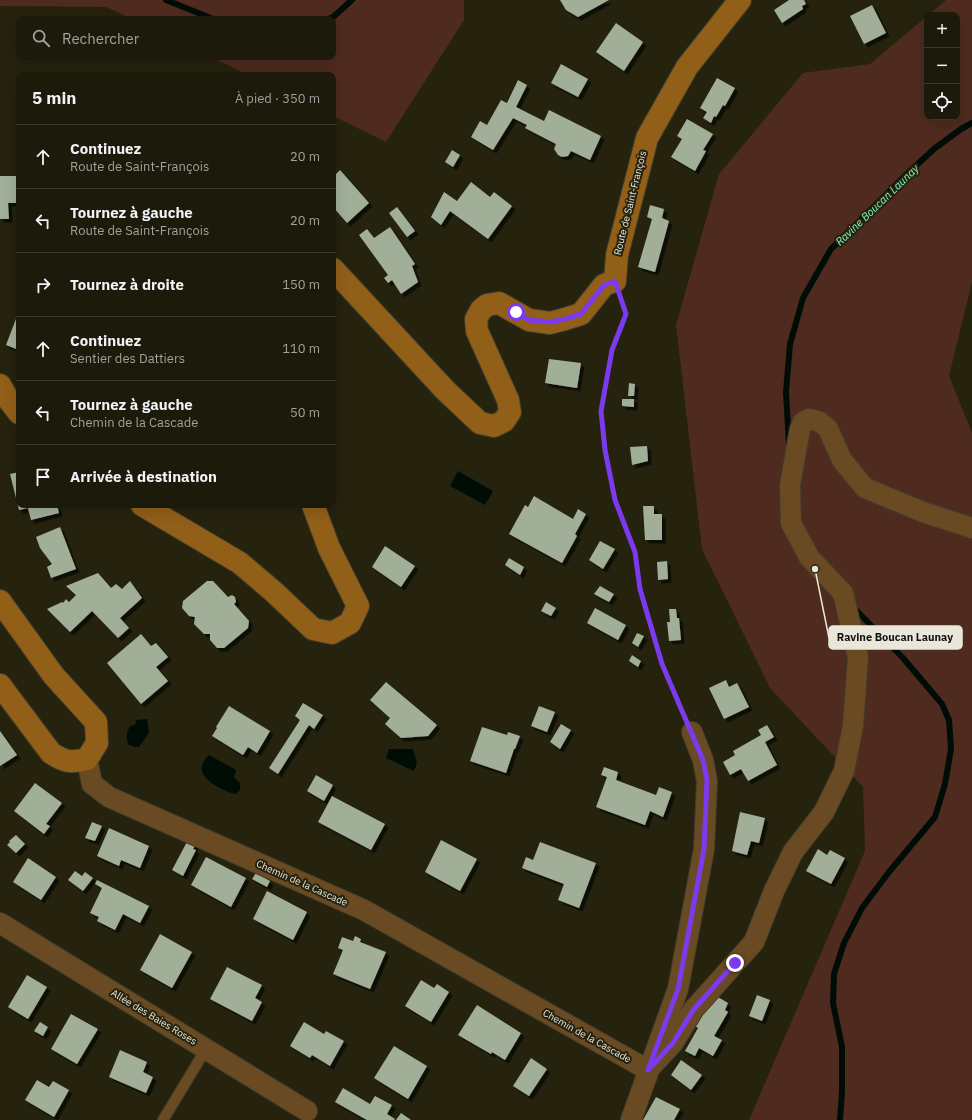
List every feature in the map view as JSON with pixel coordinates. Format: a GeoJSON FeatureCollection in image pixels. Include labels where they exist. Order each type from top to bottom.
{"type":"FeatureCollection","features":[{"type":"Feature","properties":{"kind":"main road","name":"Route de Saint-François"},"geometry":{"type":"LineString","coordinates":[[615,281],[617,255],[647,138],[687,67],[740,0]]}},
{"type":"Feature","properties":{"kind":"main road"},"geometry":{"type":"LineString","coordinates":[[336,272],[445,390],[480,423],[494,426],[504,421],[510,412],[508,400],[477,331],[476,319],[481,310],[487,305],[499,303],[529,320],[550,322],[581,314],[604,285],[615,281]]}},
{"type":"Feature","properties":{"kind":"main road"},"geometry":{"type":"LineString","coordinates":[[0,385],[16,409]]}},
{"type":"Feature","properties":{"kind":"main road"},"geometry":{"type":"LineString","coordinates":[[147,508],[240,563],[274,592],[313,629],[332,633],[350,623],[358,606],[329,548],[314,508]]}},
{"type":"Feature","properties":{"kind":"main road"},"geometry":{"type":"LineString","coordinates":[[0,601],[54,676],[96,722],[97,743],[87,759],[73,762],[62,760],[51,753],[0,685]]}},
{"type":"Feature","properties":{"kind":"street"},"geometry":{"type":"LineString","coordinates":[[648,1070],[673,1043],[694,1009],[754,942],[774,891],[793,852],[824,812],[844,771],[853,726],[858,657],[843,593],[809,557],[791,523],[790,485],[800,429],[803,422],[809,419],[820,422],[828,429],[842,460],[865,488],[923,512],[972,528]]}},
{"type":"Feature","properties":{"kind":"street"},"geometry":{"type":"LineString","coordinates":[[631,1120],[678,989],[704,849],[707,780],[703,760],[692,732]]}},
{"type":"Feature","properties":{"kind":"street","name":"Chemin de la Cascade"},"geometry":{"type":"LineString","coordinates":[[87,759],[92,784],[109,797],[364,910],[648,1070]]}},
{"type":"Feature","properties":{"kind":"street","name":"Allée des Baies Roses"},"geometry":{"type":"LineString","coordinates":[[0,923],[307,1111]]}},
{"type":"Feature","properties":{"kind":"lane"},"geometry":{"type":"LineString","coordinates":[[163,1120],[206,1049]]}},
{"type":"Feature","properties":{"kind":"path"},"geometry":{"type":"LineString","coordinates":[[615,281],[626,314],[612,350],[601,411],[605,450],[615,500],[635,552],[640,589],[662,664],[692,732]]}},
{"type":"Feature","properties":{"kind":"shaded area"},"geometry":{"type":"Polygon","coordinates":[[[0,0],[464,0],[464,20],[386,142],[336,117],[336,72],[242,72],[217,60],[336,60],[336,16],[126,16],[106,7],[0,6],[0,0]]]}},
{"type":"Feature","properties":{"kind":"shaded area"},"geometry":{"type":"Polygon","coordinates":[[[946,0],[972,0],[972,282],[949,376],[972,433],[972,1120],[749,1120],[865,851],[863,787],[770,688],[702,549],[676,325],[719,174],[803,73],[870,64],[924,19],[924,120],[960,120],[960,12],[932,12],[946,0]]]}},
{"type":"Feature","properties":{"kind":"shaded area"},"geometry":{"type":"Polygon","coordinates":[[[458,471],[493,491],[485,505],[450,486],[458,471]]]}},
{"type":"Feature","properties":{"kind":"shaded area"},"geometry":{"type":"Polygon","coordinates":[[[147,719],[149,733],[139,747],[129,745],[127,735],[130,726],[135,725],[135,720],[147,719]]]}},
{"type":"Feature","properties":{"kind":"shaded area"},"geometry":{"type":"Polygon","coordinates":[[[389,749],[413,749],[417,763],[414,771],[386,758],[389,749]]]}},
{"type":"Feature","properties":{"kind":"shaded area"},"geometry":{"type":"Polygon","coordinates":[[[209,755],[236,770],[234,777],[240,783],[240,790],[236,794],[220,788],[204,776],[202,766],[209,755]]]}},
{"type":"Feature","properties":{"kind":"building"},"geometry":{"type":"Polygon","coordinates":[[[560,0],[609,0],[578,17],[566,10],[560,0]]]}},
{"type":"Feature","properties":{"kind":"building"},"geometry":{"type":"Polygon","coordinates":[[[789,0],[804,0],[806,4],[802,6],[803,9],[782,23],[774,10],[789,0]]]}},
{"type":"Feature","properties":{"kind":"building"},"geometry":{"type":"Polygon","coordinates":[[[872,5],[886,33],[864,44],[850,16],[872,5]]]}},
{"type":"Feature","properties":{"kind":"building"},"geometry":{"type":"Polygon","coordinates":[[[616,23],[643,42],[624,71],[596,52],[616,23]]]}},
{"type":"Feature","properties":{"kind":"building"},"geometry":{"type":"Polygon","coordinates":[[[561,64],[588,79],[578,97],[551,83],[561,64]]]}},
{"type":"Feature","properties":{"kind":"building"},"geometry":{"type":"Polygon","coordinates":[[[717,78],[735,88],[725,106],[723,105],[716,117],[714,116],[711,123],[703,118],[707,112],[700,108],[717,78]]]}},
{"type":"Feature","properties":{"kind":"building"},"geometry":{"type":"Polygon","coordinates":[[[518,80],[527,85],[516,107],[544,121],[549,110],[601,136],[590,160],[571,151],[568,156],[562,157],[558,155],[554,149],[556,144],[525,128],[527,125],[513,118],[493,150],[471,137],[480,121],[487,125],[501,100],[507,103],[518,80]]]}},
{"type":"Feature","properties":{"kind":"building"},"geometry":{"type":"Polygon","coordinates":[[[687,119],[713,134],[703,150],[706,151],[695,171],[671,157],[682,139],[677,136],[687,119]]]}},
{"type":"Feature","properties":{"kind":"building"},"geometry":{"type":"Polygon","coordinates":[[[452,150],[460,155],[453,167],[445,162],[452,150]]]}},
{"type":"Feature","properties":{"kind":"building"},"geometry":{"type":"Polygon","coordinates":[[[340,170],[369,203],[347,223],[336,210],[336,174],[340,170]]]}},
{"type":"Feature","properties":{"kind":"building"},"geometry":{"type":"Polygon","coordinates":[[[0,176],[16,176],[16,203],[8,203],[9,219],[0,219],[0,176]]]}},
{"type":"Feature","properties":{"kind":"building"},"geometry":{"type":"Polygon","coordinates":[[[471,182],[490,197],[494,192],[512,206],[488,239],[450,211],[441,225],[431,217],[444,192],[457,201],[471,182]]]}},
{"type":"Feature","properties":{"kind":"building"},"geometry":{"type":"Polygon","coordinates":[[[650,205],[664,209],[662,218],[669,221],[655,272],[638,267],[652,219],[647,217],[650,205]]]}},
{"type":"Feature","properties":{"kind":"building"},"geometry":{"type":"Polygon","coordinates":[[[397,207],[415,231],[407,237],[389,213],[397,207]]]}},
{"type":"Feature","properties":{"kind":"building"},"geometry":{"type":"Polygon","coordinates":[[[390,227],[415,264],[412,266],[418,282],[401,294],[392,280],[388,283],[384,278],[388,275],[359,235],[367,229],[374,238],[390,227]]]}},
{"type":"Feature","properties":{"kind":"building"},"geometry":{"type":"Polygon","coordinates":[[[16,319],[16,349],[6,345],[16,319]]]}},
{"type":"Feature","properties":{"kind":"building"},"geometry":{"type":"Polygon","coordinates":[[[549,359],[581,363],[577,388],[545,383],[549,359]]]}},
{"type":"Feature","properties":{"kind":"building"},"geometry":{"type":"Polygon","coordinates":[[[629,383],[635,384],[634,396],[628,396],[629,383]]]}},
{"type":"Feature","properties":{"kind":"building"},"geometry":{"type":"Polygon","coordinates":[[[622,399],[634,399],[634,407],[622,406],[622,399]]]}},
{"type":"Feature","properties":{"kind":"building"},"geometry":{"type":"Polygon","coordinates":[[[647,446],[648,461],[632,465],[630,447],[647,446]]]}},
{"type":"Feature","properties":{"kind":"building"},"geometry":{"type":"Polygon","coordinates":[[[16,473],[16,498],[10,474],[16,473]]]}},
{"type":"Feature","properties":{"kind":"building"},"geometry":{"type":"Polygon","coordinates":[[[534,496],[573,519],[578,509],[586,514],[575,534],[577,536],[562,563],[509,534],[525,505],[528,507],[534,496]]]}},
{"type":"Feature","properties":{"kind":"building"},"geometry":{"type":"Polygon","coordinates":[[[643,506],[654,506],[654,514],[662,514],[662,540],[645,540],[643,506]]]}},
{"type":"Feature","properties":{"kind":"building"},"geometry":{"type":"Polygon","coordinates":[[[28,508],[58,508],[59,513],[31,520],[28,508]]]}},
{"type":"Feature","properties":{"kind":"building"},"geometry":{"type":"Polygon","coordinates":[[[60,527],[76,569],[51,578],[47,567],[52,564],[40,548],[36,537],[60,527]]]}},
{"type":"Feature","properties":{"kind":"building"},"geometry":{"type":"Polygon","coordinates":[[[600,541],[615,549],[603,569],[589,560],[600,541]]]}},
{"type":"Feature","properties":{"kind":"building"},"geometry":{"type":"Polygon","coordinates":[[[385,546],[415,566],[401,587],[372,567],[385,546]]]}},
{"type":"Feature","properties":{"kind":"building"},"geometry":{"type":"Polygon","coordinates":[[[509,558],[524,567],[520,575],[505,565],[509,558]]]}},
{"type":"Feature","properties":{"kind":"building"},"geometry":{"type":"Polygon","coordinates":[[[667,561],[668,579],[658,580],[657,562],[667,561]]]}},
{"type":"Feature","properties":{"kind":"building"},"geometry":{"type":"Polygon","coordinates":[[[98,573],[111,588],[116,584],[122,589],[130,581],[142,598],[120,618],[129,628],[118,638],[92,611],[70,632],[47,609],[62,602],[63,603],[66,599],[69,602],[76,595],[66,586],[98,573]]]}},
{"type":"Feature","properties":{"kind":"building"},"geometry":{"type":"Polygon","coordinates":[[[207,581],[213,581],[228,597],[232,595],[235,597],[236,602],[234,604],[249,621],[248,628],[224,648],[217,648],[210,640],[210,634],[204,634],[194,624],[195,617],[189,616],[182,608],[183,601],[207,581]]]}},
{"type":"Feature","properties":{"kind":"building"},"geometry":{"type":"Polygon","coordinates":[[[600,586],[614,594],[609,602],[594,594],[600,586]]]}},
{"type":"Feature","properties":{"kind":"building"},"geometry":{"type":"Polygon","coordinates":[[[546,602],[556,608],[551,616],[541,611],[546,602]]]}},
{"type":"Feature","properties":{"kind":"building"},"geometry":{"type":"Polygon","coordinates":[[[595,608],[626,625],[618,640],[587,623],[595,608]]]}},
{"type":"Feature","properties":{"kind":"building"},"geometry":{"type":"Polygon","coordinates":[[[669,609],[676,609],[677,618],[679,618],[681,640],[669,641],[667,622],[670,622],[669,609]]]}},
{"type":"Feature","properties":{"kind":"building"},"geometry":{"type":"Polygon","coordinates":[[[637,633],[644,636],[638,647],[632,643],[637,633]]]}},
{"type":"Feature","properties":{"kind":"building"},"geometry":{"type":"Polygon","coordinates":[[[141,634],[151,646],[156,643],[168,657],[156,667],[168,681],[141,704],[107,663],[141,634]]]}},
{"type":"Feature","properties":{"kind":"building"},"geometry":{"type":"Polygon","coordinates":[[[632,655],[641,661],[638,667],[629,661],[632,655]]]}},
{"type":"Feature","properties":{"kind":"building"},"geometry":{"type":"Polygon","coordinates":[[[726,680],[729,687],[737,683],[749,707],[724,719],[709,688],[726,680]]]}},
{"type":"Feature","properties":{"kind":"building"},"geometry":{"type":"Polygon","coordinates":[[[386,682],[437,725],[428,736],[401,738],[385,724],[390,718],[370,700],[386,682]]]}},
{"type":"Feature","properties":{"kind":"building"},"geometry":{"type":"Polygon","coordinates":[[[303,703],[323,715],[314,729],[309,725],[278,774],[269,768],[300,720],[295,716],[303,703]]]}},
{"type":"Feature","properties":{"kind":"building"},"geometry":{"type":"Polygon","coordinates":[[[229,706],[270,731],[257,753],[248,747],[243,755],[212,736],[229,706]]]}},
{"type":"Feature","properties":{"kind":"building"},"geometry":{"type":"Polygon","coordinates":[[[539,706],[555,712],[547,732],[531,726],[539,706]]]}},
{"type":"Feature","properties":{"kind":"building"},"geometry":{"type":"Polygon","coordinates":[[[561,724],[571,730],[560,749],[550,742],[561,724]]]}},
{"type":"Feature","properties":{"kind":"building"},"geometry":{"type":"Polygon","coordinates":[[[767,725],[774,737],[765,742],[777,765],[748,781],[741,769],[730,775],[723,762],[735,755],[733,751],[761,735],[758,730],[767,725]]]}},
{"type":"Feature","properties":{"kind":"building"},"geometry":{"type":"Polygon","coordinates":[[[482,727],[507,735],[508,732],[520,736],[506,773],[470,761],[482,727]]]}},
{"type":"Feature","properties":{"kind":"building"},"geometry":{"type":"Polygon","coordinates":[[[0,731],[17,755],[0,766],[0,731]]]}},
{"type":"Feature","properties":{"kind":"building"},"geometry":{"type":"Polygon","coordinates":[[[604,767],[618,772],[616,780],[656,795],[659,787],[672,792],[663,817],[650,811],[645,825],[596,807],[607,777],[601,775],[604,767]]]}},
{"type":"Feature","properties":{"kind":"building"},"geometry":{"type":"Polygon","coordinates":[[[316,775],[333,785],[324,801],[307,791],[316,775]]]}},
{"type":"Feature","properties":{"kind":"building"},"geometry":{"type":"Polygon","coordinates":[[[35,783],[62,803],[46,824],[50,826],[44,834],[14,811],[35,783]]]}},
{"type":"Feature","properties":{"kind":"building"},"geometry":{"type":"Polygon","coordinates":[[[332,796],[385,824],[371,850],[318,822],[332,796]]]}},
{"type":"Feature","properties":{"kind":"building"},"geometry":{"type":"Polygon","coordinates":[[[740,812],[765,818],[759,843],[751,841],[747,855],[732,851],[740,812]]]}},
{"type":"Feature","properties":{"kind":"building"},"geometry":{"type":"Polygon","coordinates":[[[92,822],[102,826],[95,841],[85,838],[92,822]]]}},
{"type":"Feature","properties":{"kind":"building"},"geometry":{"type":"Polygon","coordinates":[[[109,828],[149,846],[140,868],[121,860],[119,866],[97,856],[109,828]]]}},
{"type":"Feature","properties":{"kind":"building"},"geometry":{"type":"Polygon","coordinates":[[[16,835],[25,844],[16,853],[7,845],[16,835]]]}},
{"type":"Feature","properties":{"kind":"building"},"geometry":{"type":"Polygon","coordinates":[[[189,838],[197,842],[193,849],[196,850],[183,876],[172,870],[189,838]]]}},
{"type":"Feature","properties":{"kind":"building"},"geometry":{"type":"Polygon","coordinates":[[[441,840],[477,859],[460,891],[425,872],[441,840]]]}},
{"type":"Feature","properties":{"kind":"building"},"geometry":{"type":"Polygon","coordinates":[[[540,842],[596,863],[579,908],[558,900],[564,884],[522,868],[526,857],[533,860],[540,842]]]}},
{"type":"Feature","properties":{"kind":"building"},"geometry":{"type":"Polygon","coordinates":[[[818,849],[827,855],[830,850],[845,858],[831,884],[806,871],[818,849]]]}},
{"type":"Feature","properties":{"kind":"building"},"geometry":{"type":"Polygon","coordinates":[[[206,857],[246,878],[231,907],[191,885],[206,857]]]}},
{"type":"Feature","properties":{"kind":"building"},"geometry":{"type":"Polygon","coordinates":[[[28,858],[56,877],[41,900],[13,882],[28,858]]]}},
{"type":"Feature","properties":{"kind":"building"},"geometry":{"type":"Polygon","coordinates":[[[75,871],[82,876],[85,872],[93,878],[83,891],[68,880],[75,871]]]}},
{"type":"Feature","properties":{"kind":"building"},"geometry":{"type":"Polygon","coordinates":[[[256,873],[270,881],[267,887],[252,879],[256,873]]]}},
{"type":"Feature","properties":{"kind":"building"},"geometry":{"type":"Polygon","coordinates":[[[97,880],[149,906],[140,923],[123,914],[115,930],[97,921],[99,917],[90,913],[102,888],[95,884],[97,880]]]}},
{"type":"Feature","properties":{"kind":"building"},"geometry":{"type":"Polygon","coordinates":[[[267,891],[307,912],[293,940],[253,919],[267,891]]]}},
{"type":"Feature","properties":{"kind":"building"},"geometry":{"type":"Polygon","coordinates":[[[160,934],[192,952],[172,988],[140,970],[160,934]]]}},
{"type":"Feature","properties":{"kind":"building"},"geometry":{"type":"Polygon","coordinates":[[[355,936],[361,939],[360,942],[386,952],[370,989],[333,974],[343,950],[338,948],[342,937],[353,941],[355,936]]]}},
{"type":"Feature","properties":{"kind":"building"},"geometry":{"type":"Polygon","coordinates":[[[227,967],[262,985],[255,998],[262,1002],[252,1021],[210,999],[227,967]]]}},
{"type":"Feature","properties":{"kind":"building"},"geometry":{"type":"Polygon","coordinates":[[[27,975],[47,987],[28,1019],[8,1007],[27,975]]]}},
{"type":"Feature","properties":{"kind":"building"},"geometry":{"type":"Polygon","coordinates":[[[421,980],[434,988],[437,984],[449,992],[431,1022],[405,1006],[421,980]]]}},
{"type":"Feature","properties":{"kind":"building"},"geometry":{"type":"Polygon","coordinates":[[[713,994],[728,1003],[725,1010],[728,1012],[714,1036],[722,1040],[713,1056],[699,1048],[695,1056],[685,1051],[698,1028],[695,1026],[713,994]]]}},
{"type":"Feature","properties":{"kind":"building"},"geometry":{"type":"Polygon","coordinates":[[[757,995],[770,1000],[762,1021],[749,1016],[757,995]]]}},
{"type":"Feature","properties":{"kind":"building"},"geometry":{"type":"Polygon","coordinates":[[[477,1005],[521,1033],[505,1060],[492,1052],[491,1054],[458,1035],[477,1005]]]}},
{"type":"Feature","properties":{"kind":"building"},"geometry":{"type":"Polygon","coordinates":[[[71,1014],[98,1029],[77,1064],[51,1049],[71,1014]]]}},
{"type":"Feature","properties":{"kind":"building"},"geometry":{"type":"Polygon","coordinates":[[[40,1022],[48,1027],[43,1036],[34,1031],[40,1022]]]}},
{"type":"Feature","properties":{"kind":"building"},"geometry":{"type":"Polygon","coordinates":[[[304,1022],[324,1034],[326,1031],[344,1041],[330,1066],[312,1055],[310,1058],[290,1046],[304,1022]]]}},
{"type":"Feature","properties":{"kind":"building"},"geometry":{"type":"Polygon","coordinates":[[[394,1046],[427,1066],[408,1099],[374,1078],[394,1046]]]}},
{"type":"Feature","properties":{"kind":"building"},"geometry":{"type":"Polygon","coordinates":[[[120,1050],[147,1062],[143,1072],[153,1077],[146,1093],[109,1077],[120,1050]]]}},
{"type":"Feature","properties":{"kind":"building"},"geometry":{"type":"Polygon","coordinates":[[[531,1058],[547,1069],[529,1096],[513,1086],[531,1058]]]}},
{"type":"Feature","properties":{"kind":"building"},"geometry":{"type":"Polygon","coordinates":[[[681,1060],[702,1075],[691,1090],[671,1075],[681,1060]]]}},
{"type":"Feature","properties":{"kind":"building"},"geometry":{"type":"Polygon","coordinates":[[[37,1080],[49,1087],[53,1081],[69,1090],[54,1117],[25,1100],[37,1080]]]}},
{"type":"Feature","properties":{"kind":"building"},"geometry":{"type":"Polygon","coordinates":[[[343,1088],[370,1104],[375,1096],[392,1105],[387,1114],[395,1119],[367,1120],[335,1102],[343,1088]]]}},
{"type":"Feature","properties":{"kind":"building"},"geometry":{"type":"Polygon","coordinates":[[[656,1097],[680,1109],[674,1120],[643,1120],[656,1097]]]}},
{"type":"Feature","properties":{"kind":"building"},"geometry":{"type":"Polygon","coordinates":[[[401,1113],[411,1120],[396,1120],[401,1113]]]}},
{"type":"Feature","properties":{"kind":"waterway"},"geometry":{"type":"LineString","coordinates":[[166,0],[206,16]]}},
{"type":"Feature","properties":{"kind":"waterway"},"geometry":{"type":"LineString","coordinates":[[334,16],[352,0]]}},
{"type":"Feature","properties":{"kind":"waterway","name":"Ravine Boucan Launay"},"geometry":{"type":"LineString","coordinates":[[789,445],[786,392],[790,344],[803,298],[831,249],[934,149],[961,129],[972,123]]}},
{"type":"Feature","properties":{"kind":"waterway","name":"Ravine Boucan Launay"},"geometry":{"type":"LineString","coordinates":[[840,1120],[842,1091],[842,1047],[833,1003],[834,974],[844,943],[862,908],[889,872],[935,817],[945,784],[951,749],[949,720],[942,704],[903,658],[853,607]]}},
{"type":"Feature","properties":{"kind":"place","name":"Ravine Boucan Launay"},"geometry":{"type":"Point","coordinates":[815,569]}},
{"type":"Feature","properties":{"kind":"route"},"geometry":{"type":"LineString","coordinates":[[516,312],[529,320],[550,322],[581,314],[604,285],[615,281],[626,314],[612,350],[601,411],[605,450],[615,500],[635,552],[640,589],[662,664],[703,760],[707,780],[704,849],[678,989],[648,1070],[673,1043],[694,1009],[735,963]]}}]}
